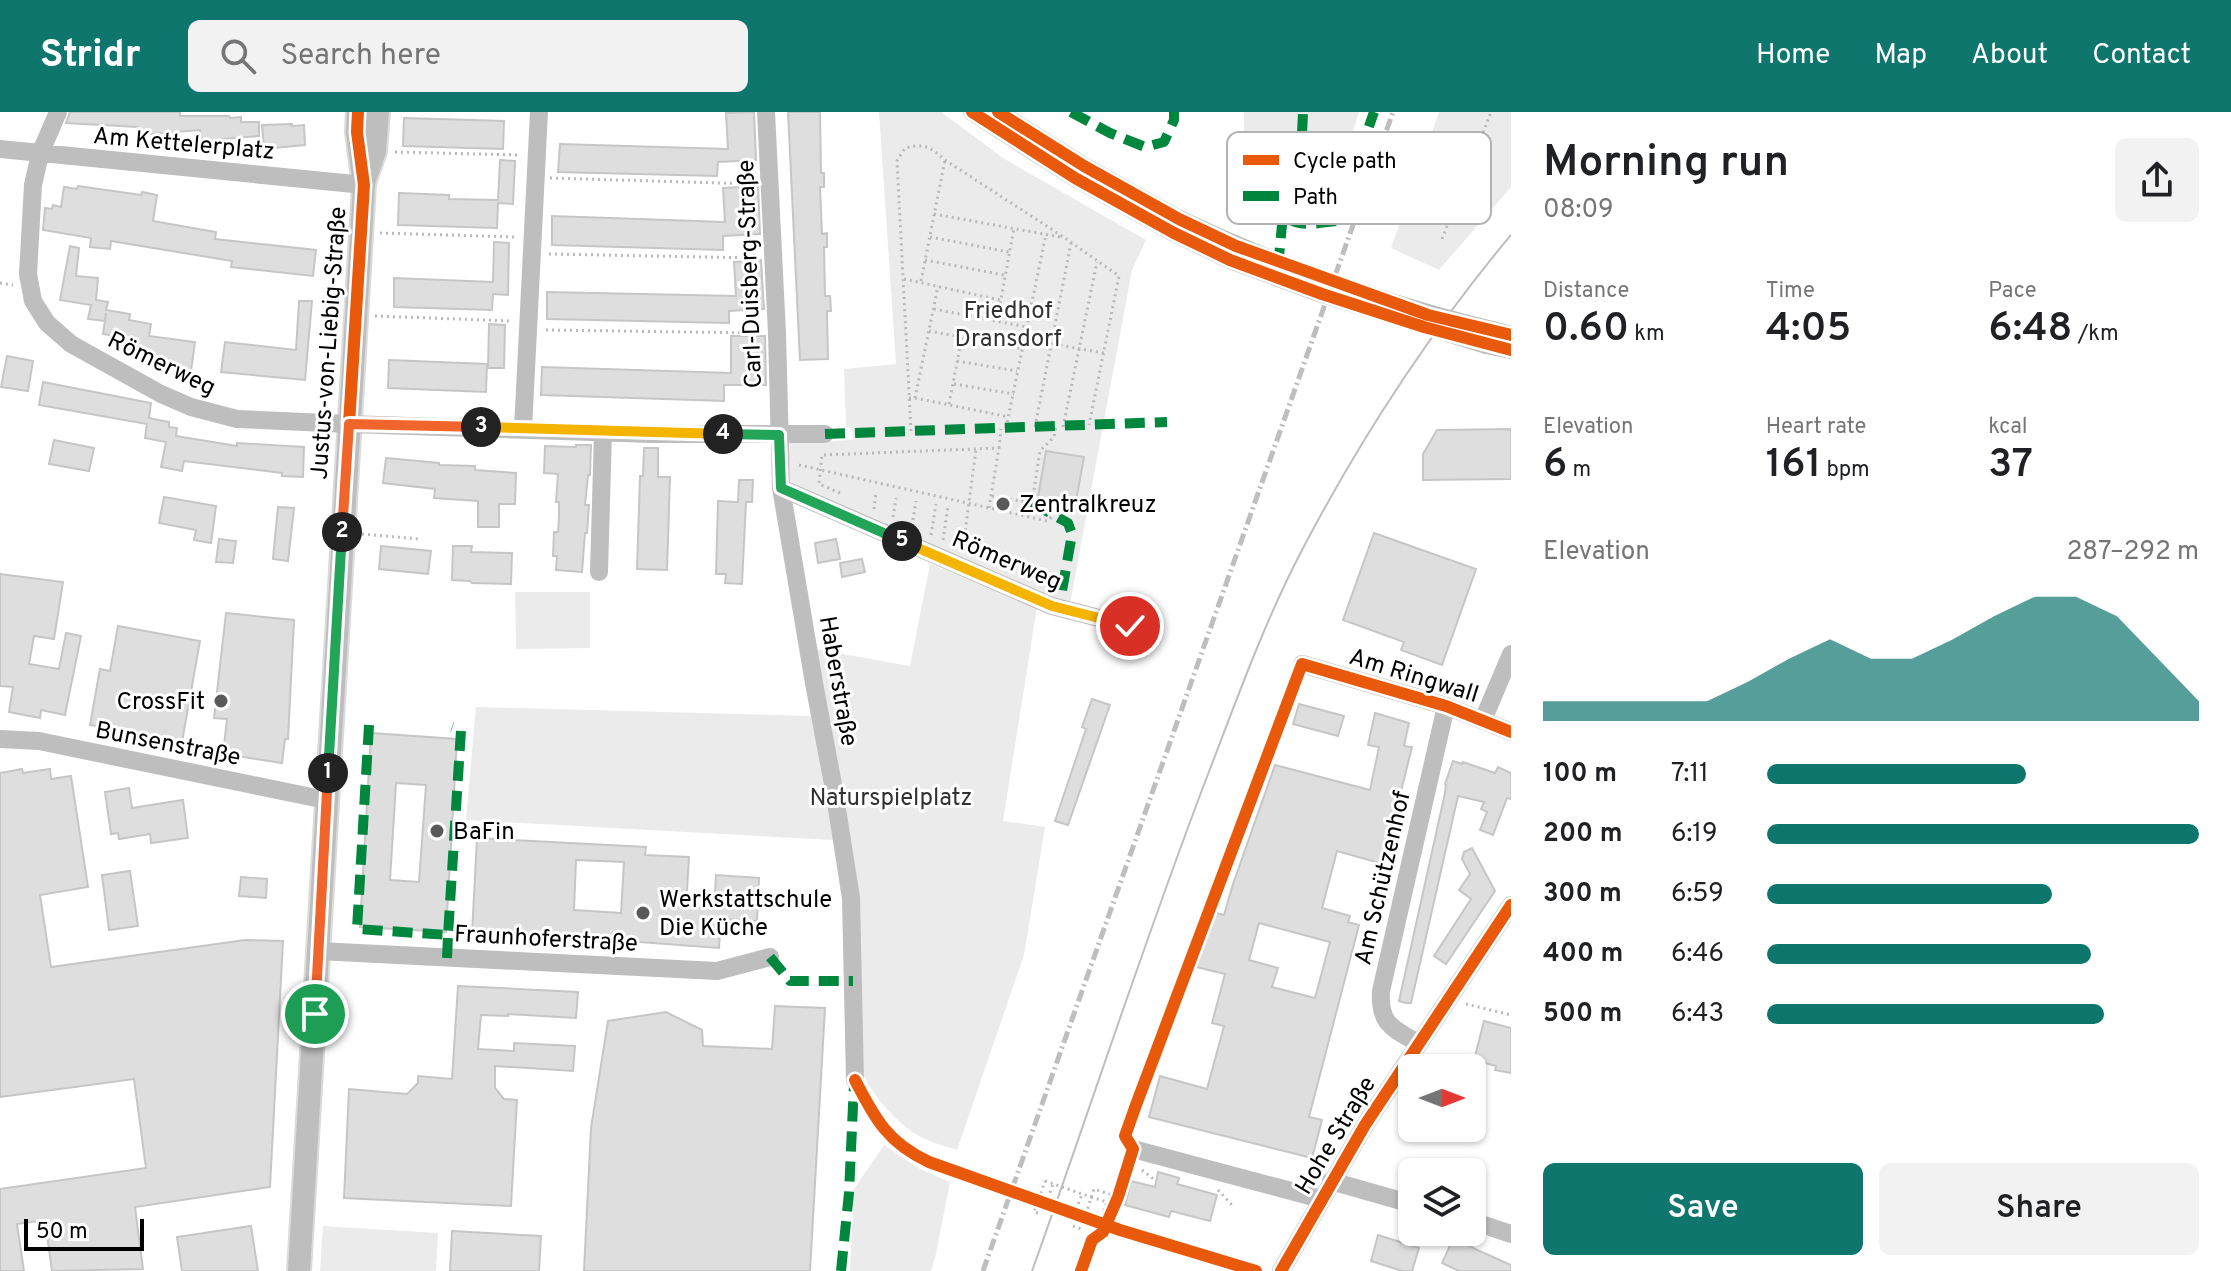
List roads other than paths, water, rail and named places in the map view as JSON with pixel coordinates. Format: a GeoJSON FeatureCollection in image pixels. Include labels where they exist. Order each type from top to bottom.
{"type":"FeatureCollection","features":[{"type":"Feature","properties":{"kind":"main road","name":"Justus-von-Liebig-Straße"},"geometry":{"type":"LineString","coordinates":[[299,1271],[364,185],[357,132],[358,112]]}},
{"type":"Feature","properties":{"kind":"main road","name":"Justus-von-Liebig-Straße"},"geometry":{"type":"LineString","coordinates":[[364,185],[375,151],[378,112]]}},
{"type":"Feature","properties":{"kind":"street","name":"Römerweg"},"geometry":{"type":"LineString","coordinates":[[58,112],[40,154],[33,185],[28,274],[33,301],[47,323],[71,344],[161,394],[212,414],[237,419],[603,432],[825,434]]}},
{"type":"Feature","properties":{"kind":"street"},"geometry":{"type":"LineString","coordinates":[[523,429],[539,112]]}},
{"type":"Feature","properties":{"kind":"street","name":"Carl-Duisberg-Straße"},"geometry":{"type":"LineString","coordinates":[[766,112],[779,435]]}},
{"type":"Feature","properties":{"kind":"street"},"geometry":{"type":"LineString","coordinates":[[972,112],[1075,178],[1177,226]]}},
{"type":"Feature","properties":{"kind":"street"},"geometry":{"type":"LineString","coordinates":[[998,112],[1230,260],[1322,294],[1489,338],[1511,350]]}},
{"type":"Feature","properties":{"kind":"street","name":"Am Kettelerplatz"},"geometry":{"type":"LineString","coordinates":[[0,149],[364,185]]}},
{"type":"Feature","properties":{"kind":"street"},"geometry":{"type":"LineString","coordinates":[[1489,338],[1511,335]]}},
{"type":"Feature","properties":{"kind":"street"},"geometry":{"type":"LineString","coordinates":[[599,572],[603,432]]}},
{"type":"Feature","properties":{"kind":"street","name":"Haberstraße"},"geometry":{"type":"LineString","coordinates":[[779,435],[781,488],[851,898],[855,1080]]}},
{"type":"Feature","properties":{"kind":"street","name":"Römerweg"},"geometry":{"type":"LineString","coordinates":[[781,488],[1052,606],[1130,626]]}},
{"type":"Feature","properties":{"kind":"street","name":"Am Ringwall"},"geometry":{"type":"LineString","coordinates":[[1483,720],[1511,654]]}},
{"type":"Feature","properties":{"kind":"street","name":"Am Ringwall"},"geometry":{"type":"LineString","coordinates":[[1302,664],[1446,706],[1511,732]]}},
{"type":"Feature","properties":{"kind":"street","name":"Am Schützenhof"},"geometry":{"type":"LineString","coordinates":[[1418,1043],[1383,1018],[1381,991],[1446,706]]}},
{"type":"Feature","properties":{"kind":"street","name":"Bunsenstraße"},"geometry":{"type":"LineString","coordinates":[[0,739],[39,741],[326,800]]}},
{"type":"Feature","properties":{"kind":"street","name":"Hohe Straße"},"geometry":{"type":"LineString","coordinates":[[1289,1268],[1331,1181],[1418,1043],[1511,905]]}},
{"type":"Feature","properties":{"kind":"street","name":"Fraunhoferstraße"},"geometry":{"type":"LineString","coordinates":[[318,951],[717,971],[770,957]]}},
{"type":"Feature","properties":{"kind":"street","name":"Hohe Straße"},"geometry":{"type":"LineString","coordinates":[[1133,1149],[1321,1199]]}},
{"type":"Feature","properties":{"kind":"street"},"geometry":{"type":"LineString","coordinates":[[1331,1181],[1398,1200]]}},
{"type":"Feature","properties":{"kind":"street"},"geometry":{"type":"LineString","coordinates":[[1486,1226],[1511,1234]]}},
{"type":"Feature","properties":{"kind":"tram line"},"geometry":{"type":"LineString","coordinates":[[1032,1271],[1186,831],[1276,605],[1324,510],[1397,388],[1452,310],[1511,235]]}},
{"type":"Feature","properties":{"kind":"railway"},"geometry":{"type":"LineString","coordinates":[[1386,132],[1393,112]]}},
{"type":"Feature","properties":{"kind":"railway"},"geometry":{"type":"LineString","coordinates":[[983,1271],[1353,224]]}},
{"type":"Feature","properties":{"kind":"place","name":"Zentralkreuz"},"geometry":{"type":"Point","coordinates":[1003,504]}},
{"type":"Feature","properties":{"kind":"place","name":"CrossFit"},"geometry":{"type":"Point","coordinates":[221,701]}},
{"type":"Feature","properties":{"kind":"place","name":"BaFin"},"geometry":{"type":"Point","coordinates":[437,831]}},
{"type":"Feature","properties":{"kind":"place","name":"Werkstattschule Die Küche"},"geometry":{"type":"Point","coordinates":[643,913]}},
{"type":"Feature","properties":{"kind":"park label","name":"Friedhof Dransdorf"},"geometry":{"type":"Point","coordinates":[1008,324]}},
{"type":"Feature","properties":{"kind":"park label","name":"Naturspielplatz"},"geometry":{"type":"Point","coordinates":[891,797]}}]}
